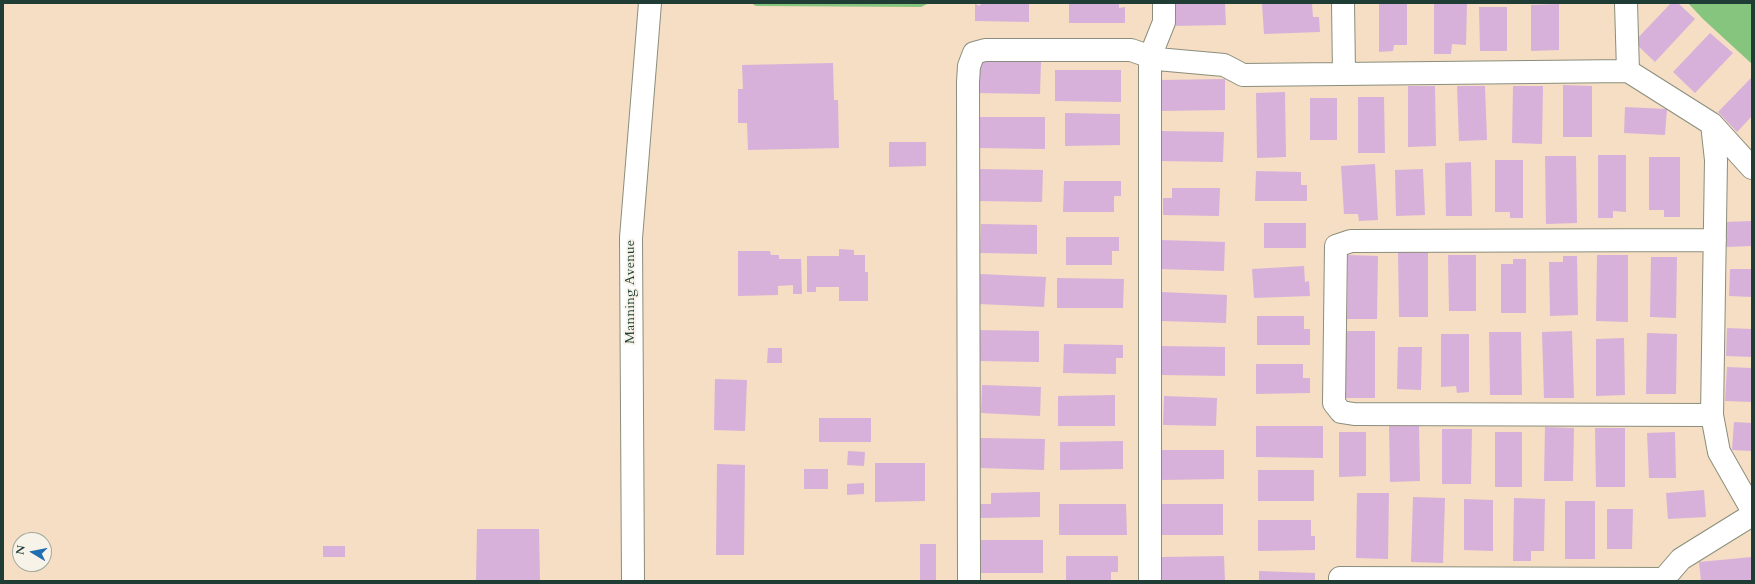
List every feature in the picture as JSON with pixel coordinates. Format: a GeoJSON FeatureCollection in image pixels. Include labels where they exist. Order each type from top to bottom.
{"type":"FeatureCollection","features":[{"type":"Feature","properties":{"kind":"street","name":"Manning Avenue"},"geometry":{"type":"LineString","coordinates":[[633,581],[631,238],[650,3]]}},
{"type":"Feature","properties":{"kind":"street"},"geometry":{"type":"LineString","coordinates":[[1150,581],[1150,57],[1164,22],[1164,3]]}},
{"type":"Feature","properties":{"kind":"street"},"geometry":{"type":"LineString","coordinates":[[1343,3],[1344,73]]}},
{"type":"Feature","properties":{"kind":"street"},"geometry":{"type":"LineString","coordinates":[[1626,3],[1628,71]]}},
{"type":"Feature","properties":{"kind":"street"},"geometry":{"type":"LineString","coordinates":[[969,581],[969,66],[974,53],[985,50],[1131,50],[1157,59],[1224,65],[1243,75],[1628,71],[1712,124],[1752,168]]}},
{"type":"Feature","properties":{"kind":"street"},"geometry":{"type":"LineString","coordinates":[[1712,124],[1716,160],[1712,415],[1719,452],[1752,510]]}},
{"type":"Feature","properties":{"kind":"street"},"geometry":{"type":"LineString","coordinates":[[1712,415],[1354,414],[1341,412],[1334,403],[1336,246],[1351,241],[1715,240]]}},
{"type":"Feature","properties":{"kind":"street"},"geometry":{"type":"LineString","coordinates":[[1340,581],[1340,578],[1663,580],[1681,559],[1752,514]]}},
{"type":"Feature","properties":{"kind":"green space"},"geometry":{"type":"Polygon","coordinates":[[[751,3],[929,3],[921,7],[756,6],[751,3]]]}},
{"type":"Feature","properties":{"kind":"green space"},"geometry":{"type":"Polygon","coordinates":[[[1688,3],[1752,3],[1752,64],[1703,19],[1688,3]]]}},
{"type":"Feature","properties":{"kind":"building"},"geometry":{"type":"Polygon","coordinates":[[[981,3],[1029,3],[1029,22],[975,21],[975,4],[980,6],[981,3]]]}},
{"type":"Feature","properties":{"kind":"building"},"geometry":{"type":"Polygon","coordinates":[[[1069,3],[1119,3],[1119,8],[1125,7],[1125,23],[1069,23],[1069,3]]]}},
{"type":"Feature","properties":{"kind":"building"},"geometry":{"type":"Polygon","coordinates":[[[1172,3],[1225,3],[1226,25],[1172,26],[1172,3]]]}},
{"type":"Feature","properties":{"kind":"building"},"geometry":{"type":"Polygon","coordinates":[[[1262,3],[1312,3],[1313,17],[1319,17],[1320,32],[1264,34],[1262,3]]]}},
{"type":"Feature","properties":{"kind":"building"},"geometry":{"type":"Polygon","coordinates":[[[1379,3],[1407,3],[1407,45],[1394,45],[1393,51],[1379,52],[1379,3]]]}},
{"type":"Feature","properties":{"kind":"building"},"geometry":{"type":"Polygon","coordinates":[[[1434,3],[1467,3],[1466,45],[1452,44],[1451,54],[1434,54],[1434,3]]]}},
{"type":"Feature","properties":{"kind":"building"},"geometry":{"type":"Polygon","coordinates":[[[1671,3],[1678,3],[1695,19],[1655,62],[1634,42],[1671,3]]]}},
{"type":"Feature","properties":{"kind":"building"},"geometry":{"type":"Polygon","coordinates":[[[1559,4],[1559,50],[1531,51],[1531,5],[1559,4]]]}},
{"type":"Feature","properties":{"kind":"building"},"geometry":{"type":"Polygon","coordinates":[[[1479,7],[1507,7],[1507,51],[1480,51],[1479,7]]]}},
{"type":"Feature","properties":{"kind":"building"},"geometry":{"type":"Polygon","coordinates":[[[1710,33],[1733,53],[1695,93],[1673,72],[1710,33]]]}},
{"type":"Feature","properties":{"kind":"building"},"geometry":{"type":"Polygon","coordinates":[[[977,61],[1041,62],[1040,94],[976,93],[977,61]]]}},
{"type":"Feature","properties":{"kind":"building"},"geometry":{"type":"Polygon","coordinates":[[[833,63],[834,100],[838,100],[839,148],[748,150],[747,123],[738,123],[738,89],[743,89],[742,65],[833,63]]]}},
{"type":"Feature","properties":{"kind":"building"},"geometry":{"type":"Polygon","coordinates":[[[1055,70],[1121,70],[1121,102],[1055,101],[1055,70]]]}},
{"type":"Feature","properties":{"kind":"building"},"geometry":{"type":"Polygon","coordinates":[[[1752,77],[1752,116],[1737,132],[1718,112],[1752,77]]]}},
{"type":"Feature","properties":{"kind":"building"},"geometry":{"type":"Polygon","coordinates":[[[1225,79],[1225,110],[1159,111],[1159,80],[1225,79]]]}},
{"type":"Feature","properties":{"kind":"building"},"geometry":{"type":"Polygon","coordinates":[[[1563,85],[1592,86],[1592,137],[1563,137],[1563,85]]]}},
{"type":"Feature","properties":{"kind":"building"},"geometry":{"type":"Polygon","coordinates":[[[1408,86],[1435,86],[1436,146],[1408,147],[1408,86]]]}},
{"type":"Feature","properties":{"kind":"building"},"geometry":{"type":"Polygon","coordinates":[[[1457,86],[1485,86],[1487,140],[1459,141],[1457,86]]]}},
{"type":"Feature","properties":{"kind":"building"},"geometry":{"type":"Polygon","coordinates":[[[1513,86],[1543,86],[1542,144],[1512,143],[1513,86]]]}},
{"type":"Feature","properties":{"kind":"building"},"geometry":{"type":"Polygon","coordinates":[[[1285,92],[1286,157],[1257,158],[1256,93],[1285,92]]]}},
{"type":"Feature","properties":{"kind":"building"},"geometry":{"type":"Polygon","coordinates":[[[1358,97],[1384,97],[1385,153],[1358,153],[1358,97]]]}},
{"type":"Feature","properties":{"kind":"building"},"geometry":{"type":"Polygon","coordinates":[[[1310,98],[1337,98],[1337,140],[1310,140],[1310,98]]]}},
{"type":"Feature","properties":{"kind":"building"},"geometry":{"type":"Polygon","coordinates":[[[1625,107],[1667,109],[1665,135],[1624,133],[1625,107]]]}},
{"type":"Feature","properties":{"kind":"building"},"geometry":{"type":"Polygon","coordinates":[[[1065,113],[1120,114],[1120,145],[1065,146],[1065,113]]]}},
{"type":"Feature","properties":{"kind":"building"},"geometry":{"type":"Polygon","coordinates":[[[979,117],[1045,117],[1045,149],[979,148],[979,117]]]}},
{"type":"Feature","properties":{"kind":"building"},"geometry":{"type":"Polygon","coordinates":[[[1159,131],[1224,132],[1223,162],[1158,161],[1159,131]]]}},
{"type":"Feature","properties":{"kind":"building"},"geometry":{"type":"Polygon","coordinates":[[[889,142],[926,142],[926,166],[889,167],[889,142]]]}},
{"type":"Feature","properties":{"kind":"building"},"geometry":{"type":"Polygon","coordinates":[[[1598,155],[1626,155],[1626,212],[1613,211],[1613,218],[1598,218],[1598,155]]]}},
{"type":"Feature","properties":{"kind":"building"},"geometry":{"type":"Polygon","coordinates":[[[1545,156],[1576,156],[1577,223],[1546,224],[1545,156]]]}},
{"type":"Feature","properties":{"kind":"building"},"geometry":{"type":"Polygon","coordinates":[[[1649,157],[1680,157],[1680,217],[1664,217],[1664,210],[1649,210],[1649,157]]]}},
{"type":"Feature","properties":{"kind":"building"},"geometry":{"type":"Polygon","coordinates":[[[1495,160],[1523,160],[1523,218],[1510,218],[1510,212],[1495,212],[1495,160]]]}},
{"type":"Feature","properties":{"kind":"building"},"geometry":{"type":"Polygon","coordinates":[[[1471,162],[1472,216],[1446,216],[1445,163],[1471,162]]]}},
{"type":"Feature","properties":{"kind":"building"},"geometry":{"type":"Polygon","coordinates":[[[1375,164],[1378,220],[1359,221],[1358,214],[1344,214],[1341,166],[1375,164]]]}},
{"type":"Feature","properties":{"kind":"building"},"geometry":{"type":"Polygon","coordinates":[[[979,169],[1043,170],[1042,202],[978,201],[979,169]]]}},
{"type":"Feature","properties":{"kind":"building"},"geometry":{"type":"Polygon","coordinates":[[[1423,169],[1425,215],[1396,216],[1395,170],[1423,169]]]}},
{"type":"Feature","properties":{"kind":"building"},"geometry":{"type":"Polygon","coordinates":[[[1256,171],[1301,172],[1301,185],[1307,185],[1307,201],[1255,201],[1256,171]]]}},
{"type":"Feature","properties":{"kind":"building"},"geometry":{"type":"Polygon","coordinates":[[[1064,181],[1121,181],[1121,196],[1114,196],[1114,212],[1063,212],[1064,181]]]}},
{"type":"Feature","properties":{"kind":"building"},"geometry":{"type":"Polygon","coordinates":[[[1172,188],[1220,188],[1219,216],[1163,215],[1163,198],[1172,198],[1172,188]]]}},
{"type":"Feature","properties":{"kind":"building"},"geometry":{"type":"Polygon","coordinates":[[[1752,221],[1752,246],[1726,247],[1725,222],[1752,221]]]}},
{"type":"Feature","properties":{"kind":"building"},"geometry":{"type":"Polygon","coordinates":[[[1264,223],[1306,223],[1306,248],[1264,248],[1264,223]]]}},
{"type":"Feature","properties":{"kind":"building"},"geometry":{"type":"Polygon","coordinates":[[[981,224],[1037,225],[1037,254],[980,253],[981,224]]]}},
{"type":"Feature","properties":{"kind":"building"},"geometry":{"type":"Polygon","coordinates":[[[1066,237],[1119,237],[1119,251],[1112,251],[1112,265],[1066,265],[1066,237]]]}},
{"type":"Feature","properties":{"kind":"building"},"geometry":{"type":"Polygon","coordinates":[[[1160,240],[1225,242],[1224,271],[1159,269],[1160,240]]]}},
{"type":"Feature","properties":{"kind":"building"},"geometry":{"type":"Polygon","coordinates":[[[839,249],[854,250],[854,255],[865,255],[865,272],[868,272],[868,301],[839,301],[839,287],[816,287],[816,292],[807,292],[807,256],[839,256],[839,249]]]}},
{"type":"Feature","properties":{"kind":"building"},"geometry":{"type":"Polygon","coordinates":[[[738,251],[770,251],[771,255],[779,255],[779,259],[801,259],[802,294],[793,294],[793,285],[778,286],[778,295],[738,296],[738,251]]]}},
{"type":"Feature","properties":{"kind":"building"},"geometry":{"type":"Polygon","coordinates":[[[1398,252],[1428,252],[1428,317],[1399,317],[1398,252]]]}},
{"type":"Feature","properties":{"kind":"building"},"geometry":{"type":"Polygon","coordinates":[[[1348,255],[1378,256],[1377,319],[1347,319],[1348,255]]]}},
{"type":"Feature","properties":{"kind":"building"},"geometry":{"type":"Polygon","coordinates":[[[1448,255],[1476,255],[1476,311],[1449,311],[1448,255]]]}},
{"type":"Feature","properties":{"kind":"building"},"geometry":{"type":"Polygon","coordinates":[[[1597,255],[1628,255],[1628,322],[1596,321],[1597,255]]]}},
{"type":"Feature","properties":{"kind":"building"},"geometry":{"type":"Polygon","coordinates":[[[1563,256],[1577,256],[1578,315],[1550,316],[1549,262],[1563,262],[1563,256]]]}},
{"type":"Feature","properties":{"kind":"building"},"geometry":{"type":"Polygon","coordinates":[[[1651,257],[1677,257],[1676,318],[1650,317],[1651,257]]]}},
{"type":"Feature","properties":{"kind":"building"},"geometry":{"type":"Polygon","coordinates":[[[1513,259],[1526,259],[1526,313],[1501,313],[1501,264],[1513,264],[1513,259]]]}},
{"type":"Feature","properties":{"kind":"building"},"geometry":{"type":"Polygon","coordinates":[[[1304,266],[1305,282],[1309,281],[1310,296],[1254,298],[1252,269],[1304,266]]]}},
{"type":"Feature","properties":{"kind":"building"},"geometry":{"type":"Polygon","coordinates":[[[1730,269],[1752,269],[1752,297],[1729,296],[1730,269]]]}},
{"type":"Feature","properties":{"kind":"building"},"geometry":{"type":"Polygon","coordinates":[[[980,274],[1046,277],[1044,307],[979,304],[980,274]]]}},
{"type":"Feature","properties":{"kind":"building"},"geometry":{"type":"Polygon","coordinates":[[[1057,278],[1124,279],[1123,308],[1057,308],[1057,278]]]}},
{"type":"Feature","properties":{"kind":"building"},"geometry":{"type":"Polygon","coordinates":[[[1162,292],[1227,295],[1226,323],[1161,321],[1162,292]]]}},
{"type":"Feature","properties":{"kind":"building"},"geometry":{"type":"Polygon","coordinates":[[[1257,316],[1304,316],[1304,329],[1310,329],[1310,345],[1257,345],[1257,316]]]}},
{"type":"Feature","properties":{"kind":"building"},"geometry":{"type":"Polygon","coordinates":[[[1727,328],[1752,329],[1752,357],[1726,356],[1727,328]]]}},
{"type":"Feature","properties":{"kind":"building"},"geometry":{"type":"Polygon","coordinates":[[[976,330],[1039,331],[1039,362],[976,361],[976,330]]]}},
{"type":"Feature","properties":{"kind":"building"},"geometry":{"type":"Polygon","coordinates":[[[1345,331],[1375,331],[1375,398],[1346,398],[1345,331]]]}},
{"type":"Feature","properties":{"kind":"building"},"geometry":{"type":"Polygon","coordinates":[[[1572,331],[1574,398],[1544,398],[1542,332],[1572,331]]]}},
{"type":"Feature","properties":{"kind":"building"},"geometry":{"type":"Polygon","coordinates":[[[1489,332],[1521,332],[1522,395],[1490,395],[1489,332]]]}},
{"type":"Feature","properties":{"kind":"building"},"geometry":{"type":"Polygon","coordinates":[[[1647,333],[1677,334],[1676,394],[1646,394],[1647,333]]]}},
{"type":"Feature","properties":{"kind":"building"},"geometry":{"type":"Polygon","coordinates":[[[1441,334],[1469,334],[1469,392],[1457,393],[1456,386],[1441,387],[1441,334]]]}},
{"type":"Feature","properties":{"kind":"building"},"geometry":{"type":"Polygon","coordinates":[[[1624,338],[1625,395],[1596,396],[1596,339],[1624,338]]]}},
{"type":"Feature","properties":{"kind":"building"},"geometry":{"type":"Polygon","coordinates":[[[1064,344],[1123,345],[1123,358],[1116,358],[1116,374],[1063,373],[1064,344]]]}},
{"type":"Feature","properties":{"kind":"building"},"geometry":{"type":"Polygon","coordinates":[[[1162,346],[1225,347],[1225,376],[1162,375],[1162,346]]]}},
{"type":"Feature","properties":{"kind":"building"},"geometry":{"type":"Polygon","coordinates":[[[1398,347],[1422,347],[1421,390],[1397,389],[1398,347]]]}},
{"type":"Feature","properties":{"kind":"building"},"geometry":{"type":"Polygon","coordinates":[[[768,348],[782,348],[782,363],[767,363],[768,348]]]}},
{"type":"Feature","properties":{"kind":"building"},"geometry":{"type":"Polygon","coordinates":[[[1256,364],[1303,364],[1303,378],[1310,378],[1310,393],[1256,394],[1256,364]]]}},
{"type":"Feature","properties":{"kind":"building"},"geometry":{"type":"Polygon","coordinates":[[[1727,367],[1752,368],[1752,402],[1725,401],[1727,367]]]}},
{"type":"Feature","properties":{"kind":"building"},"geometry":{"type":"Polygon","coordinates":[[[715,379],[747,380],[745,431],[714,430],[715,379]]]}},
{"type":"Feature","properties":{"kind":"building"},"geometry":{"type":"Polygon","coordinates":[[[982,385],[1041,387],[1040,416],[981,413],[982,385]]]}},
{"type":"Feature","properties":{"kind":"building"},"geometry":{"type":"Polygon","coordinates":[[[1115,395],[1115,426],[1058,426],[1058,396],[1115,395]]]}},
{"type":"Feature","properties":{"kind":"building"},"geometry":{"type":"Polygon","coordinates":[[[1164,396],[1217,398],[1216,426],[1163,425],[1164,396]]]}},
{"type":"Feature","properties":{"kind":"building"},"geometry":{"type":"Polygon","coordinates":[[[819,418],[871,418],[871,442],[819,442],[819,418]]]}},
{"type":"Feature","properties":{"kind":"building"},"geometry":{"type":"Polygon","coordinates":[[[1734,422],[1752,423],[1752,451],[1732,450],[1734,422]]]}},
{"type":"Feature","properties":{"kind":"building"},"geometry":{"type":"Polygon","coordinates":[[[1419,425],[1420,481],[1390,482],[1389,426],[1419,425]]]}},
{"type":"Feature","properties":{"kind":"building"},"geometry":{"type":"Polygon","coordinates":[[[1256,426],[1323,426],[1323,458],[1256,457],[1256,426]]]}},
{"type":"Feature","properties":{"kind":"building"},"geometry":{"type":"Polygon","coordinates":[[[1545,427],[1574,428],[1573,481],[1544,481],[1545,427]]]}},
{"type":"Feature","properties":{"kind":"building"},"geometry":{"type":"Polygon","coordinates":[[[1595,428],[1625,428],[1625,487],[1596,487],[1595,428]]]}},
{"type":"Feature","properties":{"kind":"building"},"geometry":{"type":"Polygon","coordinates":[[[1442,429],[1472,429],[1471,484],[1442,484],[1442,429]]]}},
{"type":"Feature","properties":{"kind":"building"},"geometry":{"type":"Polygon","coordinates":[[[1339,432],[1366,432],[1366,476],[1339,477],[1339,432]]]}},
{"type":"Feature","properties":{"kind":"building"},"geometry":{"type":"Polygon","coordinates":[[[1495,432],[1522,432],[1522,487],[1495,487],[1495,432]]]}},
{"type":"Feature","properties":{"kind":"building"},"geometry":{"type":"Polygon","coordinates":[[[1675,432],[1676,478],[1649,478],[1647,433],[1675,432]]]}},
{"type":"Feature","properties":{"kind":"building"},"geometry":{"type":"Polygon","coordinates":[[[980,438],[1045,439],[1044,470],[980,468],[980,438]]]}},
{"type":"Feature","properties":{"kind":"building"},"geometry":{"type":"Polygon","coordinates":[[[1123,441],[1123,469],[1060,470],[1060,442],[1123,441]]]}},
{"type":"Feature","properties":{"kind":"building"},"geometry":{"type":"Polygon","coordinates":[[[1160,450],[1224,450],[1224,479],[1161,480],[1160,450]]]}},
{"type":"Feature","properties":{"kind":"building"},"geometry":{"type":"Polygon","coordinates":[[[848,451],[865,452],[864,466],[847,465],[848,451]]]}},
{"type":"Feature","properties":{"kind":"building"},"geometry":{"type":"Polygon","coordinates":[[[875,463],[925,463],[925,501],[875,502],[875,463]]]}},
{"type":"Feature","properties":{"kind":"building"},"geometry":{"type":"Polygon","coordinates":[[[717,464],[745,465],[744,555],[716,555],[717,464]]]}},
{"type":"Feature","properties":{"kind":"building"},"geometry":{"type":"Polygon","coordinates":[[[804,469],[828,469],[828,489],[804,489],[804,469]]]}},
{"type":"Feature","properties":{"kind":"building"},"geometry":{"type":"Polygon","coordinates":[[[1258,470],[1314,470],[1314,501],[1258,501],[1258,470]]]}},
{"type":"Feature","properties":{"kind":"building"},"geometry":{"type":"Polygon","coordinates":[[[864,483],[864,494],[847,495],[847,484],[864,483]]]}},
{"type":"Feature","properties":{"kind":"building"},"geometry":{"type":"Polygon","coordinates":[[[1704,490],[1706,517],[1668,519],[1666,493],[1704,490]]]}},
{"type":"Feature","properties":{"kind":"building"},"geometry":{"type":"Polygon","coordinates":[[[1040,492],[1040,517],[980,518],[980,504],[991,504],[991,493],[1040,492]]]}},
{"type":"Feature","properties":{"kind":"building"},"geometry":{"type":"Polygon","coordinates":[[[1357,493],[1389,493],[1388,559],[1356,558],[1357,493]]]}},
{"type":"Feature","properties":{"kind":"building"},"geometry":{"type":"Polygon","coordinates":[[[1413,497],[1445,498],[1443,563],[1411,562],[1413,497]]]}},
{"type":"Feature","properties":{"kind":"building"},"geometry":{"type":"Polygon","coordinates":[[[1514,498],[1545,499],[1544,551],[1531,551],[1531,561],[1513,561],[1514,498]]]}},
{"type":"Feature","properties":{"kind":"building"},"geometry":{"type":"Polygon","coordinates":[[[1464,499],[1493,500],[1493,551],[1464,550],[1464,499]]]}},
{"type":"Feature","properties":{"kind":"building"},"geometry":{"type":"Polygon","coordinates":[[[1565,501],[1595,501],[1595,559],[1565,559],[1565,501]]]}},
{"type":"Feature","properties":{"kind":"building"},"geometry":{"type":"Polygon","coordinates":[[[1059,504],[1126,504],[1127,535],[1059,535],[1059,504]]]}},
{"type":"Feature","properties":{"kind":"building"},"geometry":{"type":"Polygon","coordinates":[[[1158,504],[1223,504],[1223,535],[1158,535],[1158,504]]]}},
{"type":"Feature","properties":{"kind":"building"},"geometry":{"type":"Polygon","coordinates":[[[1607,509],[1633,509],[1632,549],[1607,549],[1607,509]]]}},
{"type":"Feature","properties":{"kind":"building"},"geometry":{"type":"Polygon","coordinates":[[[1258,520],[1311,520],[1311,536],[1315,536],[1315,550],[1258,551],[1258,520]]]}},
{"type":"Feature","properties":{"kind":"building"},"geometry":{"type":"Polygon","coordinates":[[[477,529],[539,529],[540,581],[476,581],[477,529]]]}},
{"type":"Feature","properties":{"kind":"building"},"geometry":{"type":"Polygon","coordinates":[[[978,540],[1043,540],[1043,573],[978,573],[978,540]]]}},
{"type":"Feature","properties":{"kind":"building"},"geometry":{"type":"Polygon","coordinates":[[[920,544],[936,544],[936,581],[920,581],[920,544]]]}},
{"type":"Feature","properties":{"kind":"building"},"geometry":{"type":"Polygon","coordinates":[[[323,546],[345,546],[345,557],[323,557],[323,546]]]}},
{"type":"Feature","properties":{"kind":"building"},"geometry":{"type":"Polygon","coordinates":[[[1066,556],[1118,556],[1118,572],[1111,572],[1111,581],[1066,581],[1066,556]]]}},
{"type":"Feature","properties":{"kind":"building"},"geometry":{"type":"Polygon","coordinates":[[[1224,556],[1225,581],[1161,581],[1161,557],[1224,556]]]}},
{"type":"Feature","properties":{"kind":"building"},"geometry":{"type":"Polygon","coordinates":[[[1752,557],[1752,581],[1701,581],[1699,562],[1752,557]]]}},
{"type":"Feature","properties":{"kind":"building"},"geometry":{"type":"Polygon","coordinates":[[[1259,571],[1315,573],[1315,581],[1259,581],[1259,571]]]}}]}
